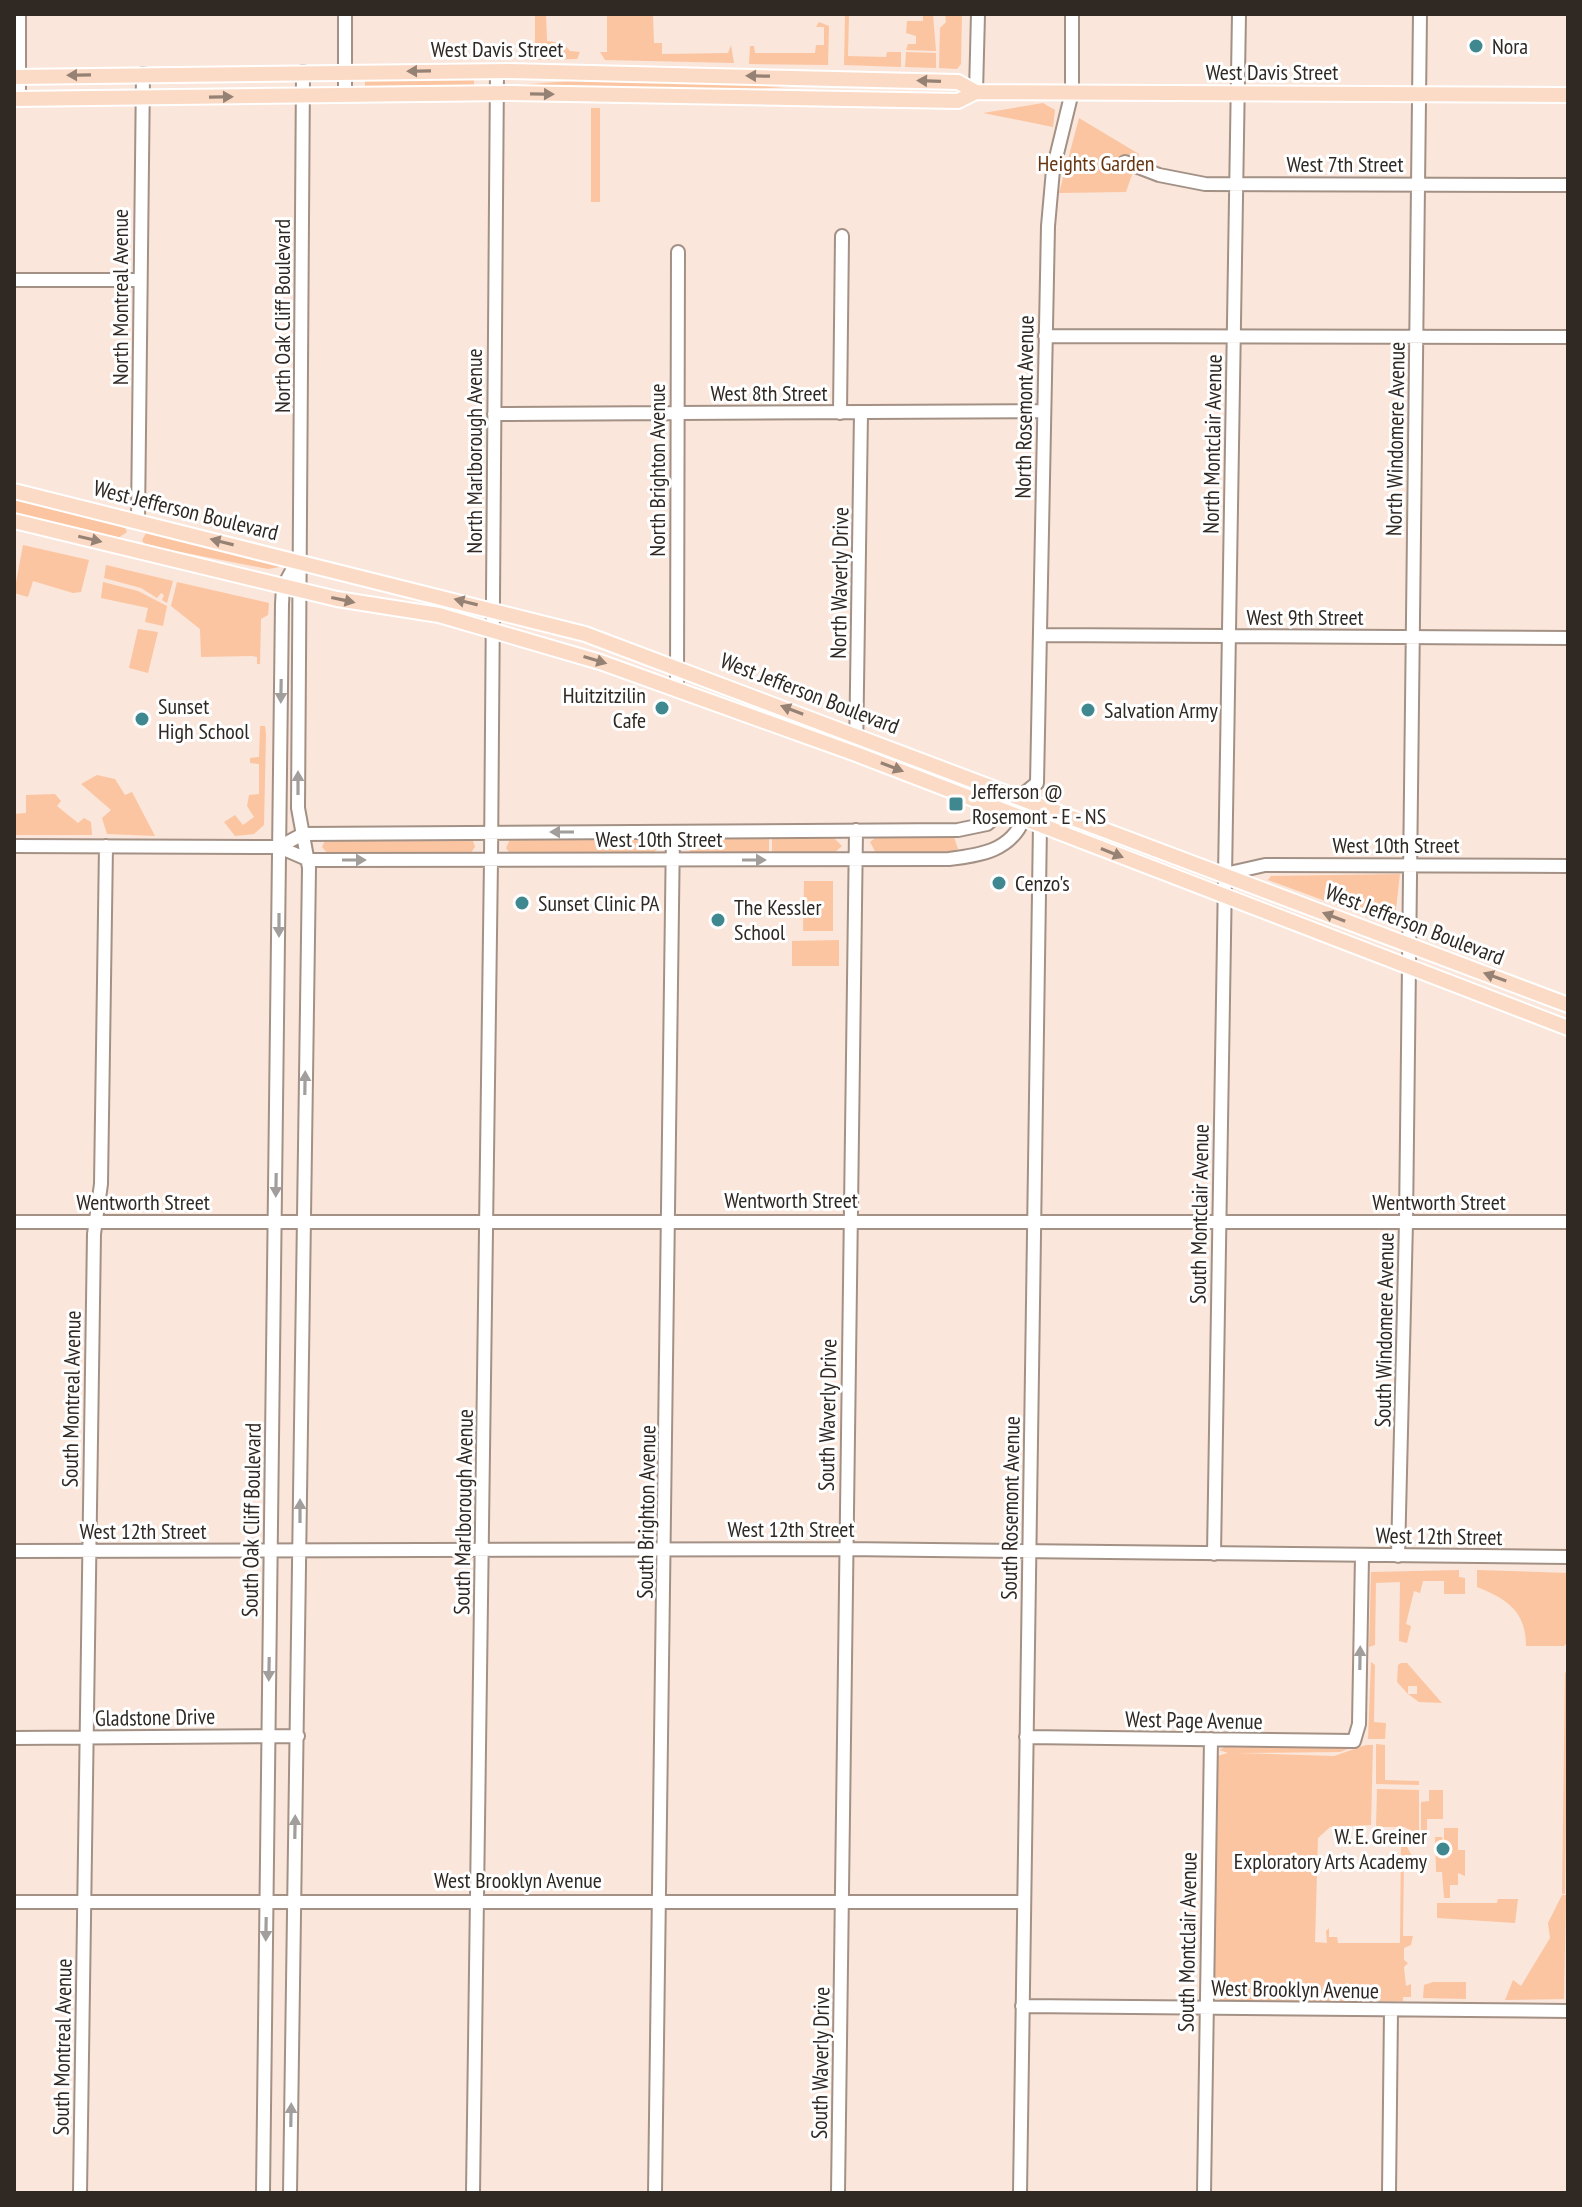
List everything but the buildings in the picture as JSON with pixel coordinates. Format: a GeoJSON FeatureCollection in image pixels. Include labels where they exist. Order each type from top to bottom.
{"type":"FeatureCollection","features":[{"type":"Feature","properties":{"kind":"main road","name":"West Davis Street"},"geometry":{"type":"LineString","coordinates":[[17,76],[497,71],[958,82],[976,92]]}},
{"type":"Feature","properties":{"kind":"main road","name":"West Davis Street"},"geometry":{"type":"LineString","coordinates":[[17,99],[497,93],[958,101],[976,92],[1568,95]]}},
{"type":"Feature","properties":{"kind":"main road","name":"West Jefferson Boulevard"},"geometry":{"type":"LineString","coordinates":[[14,491],[585,634],[677,666],[1568,1005]]}},
{"type":"Feature","properties":{"kind":"main road","name":"West Jefferson Boulevard"},"geometry":{"type":"LineString","coordinates":[[14,521],[299,591],[365,605],[425,612],[493,630],[677,688],[1568,1028]]}},
{"type":"Feature","properties":{"kind":"main road"},"geometry":{"type":"LineString","coordinates":[[127,548],[138,521]]}},
{"type":"Feature","properties":{"kind":"street"},"geometry":{"type":"LineString","coordinates":[[17,99],[19,14]]}},
{"type":"Feature","properties":{"kind":"street"},"geometry":{"type":"LineString","coordinates":[[345,14],[345,95]]}},
{"type":"Feature","properties":{"kind":"street"},"geometry":{"type":"LineString","coordinates":[[976,92],[978,14]]}},
{"type":"Feature","properties":{"kind":"street","name":"North Rosemont Avenue"},"geometry":{"type":"LineString","coordinates":[[1022,797],[1039,776],[1045,336],[1051,186],[1072,92],[1072,14]]}},
{"type":"Feature","properties":{"kind":"street","name":"North Montclair Avenue"},"geometry":{"type":"LineString","coordinates":[[1225,874],[1239,14]]}},
{"type":"Feature","properties":{"kind":"street","name":"North Windomere Avenue"},"geometry":{"type":"LineString","coordinates":[[1408,865],[1420,14]]}},
{"type":"Feature","properties":{"kind":"street","name":"North Marlborough Avenue"},"geometry":{"type":"LineString","coordinates":[[491,832],[497,71]]}},
{"type":"Feature","properties":{"kind":"street","name":"North Oak Cliff Boulevard"},"geometry":{"type":"LineString","coordinates":[[303,72],[298,808],[309,860]]}},
{"type":"Feature","properties":{"kind":"street","name":"North Montreal Avenue"},"geometry":{"type":"LineString","coordinates":[[138,521],[143,74]]}},
{"type":"Feature","properties":{"kind":"street","name":"West 7th Street"},"geometry":{"type":"LineString","coordinates":[[1125,162],[1179,180],[1236,185],[1568,185]]}},
{"type":"Feature","properties":{"kind":"street"},"geometry":{"type":"LineString","coordinates":[[840,413],[842,236]]}},
{"type":"Feature","properties":{"kind":"street","name":"North Brighton Avenue"},"geometry":{"type":"LineString","coordinates":[[677,688],[678,252]]}},
{"type":"Feature","properties":{"kind":"street"},"geometry":{"type":"LineString","coordinates":[[14,280],[140,280]]}},
{"type":"Feature","properties":{"kind":"street"},"geometry":{"type":"LineString","coordinates":[[1045,336],[1568,337]]}},
{"type":"Feature","properties":{"kind":"street","name":"West 8th Street"},"geometry":{"type":"LineString","coordinates":[[494,414],[1044,411]]}},
{"type":"Feature","properties":{"kind":"street","name":"North Waverly Drive"},"geometry":{"type":"LineString","coordinates":[[856,754],[861,413]]}},
{"type":"Feature","properties":{"kind":"street","name":"North Oak Cliff Boulevard"},"geometry":{"type":"LineString","coordinates":[[279,847],[283,587],[298,560]]}},
{"type":"Feature","properties":{"kind":"street","name":"West 9th Street"},"geometry":{"type":"LineString","coordinates":[[1042,635],[1568,638]]}},
{"type":"Feature","properties":{"kind":"street","name":"West 10th Street"},"geometry":{"type":"LineString","coordinates":[[279,847],[303,834],[977,828],[1022,797]]}},
{"type":"Feature","properties":{"kind":"street","name":"West 10th Street"},"geometry":{"type":"LineString","coordinates":[[14,846],[279,847],[309,860],[949,859],[983,853],[1011,842],[1024,818]]}},
{"type":"Feature","properties":{"kind":"street","name":"South Rosemont Avenue"},"geometry":{"type":"LineString","coordinates":[[1020,2193],[1040,824]]}},
{"type":"Feature","properties":{"kind":"street","name":"South Waverly Drive"},"geometry":{"type":"LineString","coordinates":[[838,2193],[856,830]]}},
{"type":"Feature","properties":{"kind":"street","name":"South Marlborough Avenue"},"geometry":{"type":"LineString","coordinates":[[473,2193],[491,832]]}},
{"type":"Feature","properties":{"kind":"street","name":"South Brighton Avenue"},"geometry":{"type":"LineString","coordinates":[[655,2193],[666,1549],[673,832]]}},
{"type":"Feature","properties":{"kind":"street","name":"South Montreal Avenue"},"geometry":{"type":"LineString","coordinates":[[80,2193],[94,1222],[101,1184],[106,846]]}},
{"type":"Feature","properties":{"kind":"street","name":"South Oak Cliff Boulevard"},"geometry":{"type":"LineString","coordinates":[[263,2193],[279,847]]}},
{"type":"Feature","properties":{"kind":"street"},"geometry":{"type":"LineString","coordinates":[[290,2193],[309,860]]}},
{"type":"Feature","properties":{"kind":"street","name":"South Windomere Avenue"},"geometry":{"type":"LineString","coordinates":[[1398,1556],[1406,1222],[1408,865]]}},
{"type":"Feature","properties":{"kind":"street","name":"West 10th Street"},"geometry":{"type":"LineString","coordinates":[[1225,874],[1251,866],[1568,866]]}},
{"type":"Feature","properties":{"kind":"street","name":"South Montclair Avenue"},"geometry":{"type":"LineString","coordinates":[[1214,1554],[1225,874]]}},
{"type":"Feature","properties":{"kind":"street","name":"Wentworth Street"},"geometry":{"type":"LineString","coordinates":[[14,1222],[1568,1222]]}},
{"type":"Feature","properties":{"kind":"street","name":"West 12th Street"},"geometry":{"type":"LineString","coordinates":[[14,1551],[845,1549],[1568,1557]]}},
{"type":"Feature","properties":{"kind":"street","name":"West Page Avenue"},"geometry":{"type":"LineString","coordinates":[[1026,1737],[1343,1743],[1358,1736],[1362,1556]]}},
{"type":"Feature","properties":{"kind":"street","name":"Gladstone Drive"},"geometry":{"type":"LineString","coordinates":[[14,1738],[298,1736]]}},
{"type":"Feature","properties":{"kind":"street","name":"South Montclair Avenue"},"geometry":{"type":"LineString","coordinates":[[1204,2193],[1211,1739]]}},
{"type":"Feature","properties":{"kind":"street","name":"West Brooklyn Avenue"},"geometry":{"type":"LineString","coordinates":[[14,1902],[1023,1902]]}},
{"type":"Feature","properties":{"kind":"street","name":"West Brooklyn Avenue"},"geometry":{"type":"LineString","coordinates":[[1022,2006],[1568,2011]]}},
{"type":"Feature","properties":{"kind":"street"},"geometry":{"type":"LineString","coordinates":[[1389,2193],[1391,2010]]}},
{"type":"Feature","properties":{"kind":"green space"},"geometry":{"type":"Polygon","coordinates":[[[535,14],[546,14],[547,41],[563,43],[570,51],[580,52],[577,59],[535,60],[535,14]]]}},
{"type":"Feature","properties":{"kind":"green space"},"geometry":{"type":"Polygon","coordinates":[[[607,14],[653,14],[654,43],[662,43],[662,54],[728,53],[731,45],[734,63],[605,60],[600,52],[607,52],[607,14]]]}},
{"type":"Feature","properties":{"kind":"green space"},"geometry":{"type":"Polygon","coordinates":[[[845,14],[849,14],[848,56],[886,57],[887,52],[901,52],[901,67],[844,65],[845,14]]]}},
{"type":"Feature","properties":{"kind":"green space"},"geometry":{"type":"Polygon","coordinates":[[[923,14],[933,14],[936,51],[906,50],[908,44],[916,44],[916,36],[906,33],[907,21],[923,21],[923,14]]]}},
{"type":"Feature","properties":{"kind":"green space"},"geometry":{"type":"Polygon","coordinates":[[[945,14],[962,14],[961,64],[957,69],[939,68],[940,28],[946,22],[945,14]]]}},
{"type":"Feature","properties":{"kind":"green space"},"geometry":{"type":"Polygon","coordinates":[[[819,22],[829,26],[828,65],[749,64],[750,46],[754,46],[755,53],[815,53],[816,45],[824,45],[824,27],[816,27],[819,22]]]}},
{"type":"Feature","properties":{"kind":"green space"},"geometry":{"type":"Polygon","coordinates":[[[906,52],[936,53],[936,68],[905,67],[906,52]]]}},
{"type":"Feature","properties":{"kind":"green space"},"geometry":{"type":"Polygon","coordinates":[[[474,79],[474,85],[365,86],[365,80],[474,79]]]}},
{"type":"Feature","properties":{"kind":"green space"},"geometry":{"type":"Polygon","coordinates":[[[597,79],[818,85],[754,89],[519,85],[597,79]]]}},
{"type":"Feature","properties":{"kind":"green space"},"geometry":{"type":"Polygon","coordinates":[[[1043,103],[1055,110],[1053,127],[983,113],[1043,103]]]}},
{"type":"Feature","properties":{"kind":"green space"},"geometry":{"type":"Polygon","coordinates":[[[591,108],[600,108],[600,202],[591,202],[591,108]]]}},
{"type":"Feature","properties":{"kind":"green space","name":"Heights Garden"},"geometry":{"type":"Polygon","coordinates":[[[1079,118],[1139,154],[1126,192],[1059,193],[1079,118]]]}},
{"type":"Feature","properties":{"kind":"green space"},"geometry":{"type":"Polygon","coordinates":[[[14,499],[124,525],[127,532],[118,538],[14,514],[14,499]]]}},
{"type":"Feature","properties":{"kind":"green space"},"geometry":{"type":"Polygon","coordinates":[[[148,530],[274,561],[280,567],[268,569],[145,545],[142,540],[148,530]]]}},
{"type":"Feature","properties":{"kind":"green space"},"geometry":{"type":"Polygon","coordinates":[[[23,545],[89,560],[81,592],[73,593],[33,581],[28,597],[14,593],[23,545]]]}},
{"type":"Feature","properties":{"kind":"green space"},"geometry":{"type":"Polygon","coordinates":[[[106,565],[173,581],[167,603],[162,600],[164,595],[161,593],[157,598],[141,588],[104,578],[106,565]]]}},
{"type":"Feature","properties":{"kind":"green space"},"geometry":{"type":"Polygon","coordinates":[[[103,582],[138,591],[167,606],[163,626],[145,622],[148,608],[101,598],[103,582]]]}},
{"type":"Feature","properties":{"kind":"green space"},"geometry":{"type":"Polygon","coordinates":[[[177,582],[269,603],[268,615],[261,619],[260,664],[257,664],[257,657],[251,656],[201,657],[200,629],[171,606],[177,582]]]}},
{"type":"Feature","properties":{"kind":"green space"},"geometry":{"type":"Polygon","coordinates":[[[138,629],[158,632],[148,673],[129,668],[138,629]]]}},
{"type":"Feature","properties":{"kind":"green space"},"geometry":{"type":"Polygon","coordinates":[[[260,726],[265,726],[266,734],[264,825],[254,834],[235,836],[224,822],[235,815],[243,825],[254,817],[247,806],[249,795],[259,794],[259,764],[250,763],[250,758],[259,757],[260,726]]]}},
{"type":"Feature","properties":{"kind":"green space"},"geometry":{"type":"Polygon","coordinates":[[[97,775],[115,779],[125,795],[132,792],[155,836],[107,834],[102,818],[111,810],[81,784],[97,775]]]}},
{"type":"Feature","properties":{"kind":"green space"},"geometry":{"type":"Polygon","coordinates":[[[55,794],[61,801],[57,806],[78,823],[84,818],[91,822],[92,835],[14,835],[14,814],[26,813],[26,795],[55,794]]]}},
{"type":"Feature","properties":{"kind":"green space"},"geometry":{"type":"Polygon","coordinates":[[[879,835],[954,837],[958,849],[949,854],[876,853],[870,842],[879,835]]]}},
{"type":"Feature","properties":{"kind":"green space"},"geometry":{"type":"Polygon","coordinates":[[[696,837],[769,837],[769,854],[691,853],[688,846],[696,837]]]}},
{"type":"Feature","properties":{"kind":"green space"},"geometry":{"type":"Polygon","coordinates":[[[772,837],[833,837],[842,846],[833,854],[772,854],[772,837]]]}},
{"type":"Feature","properties":{"kind":"green space"},"geometry":{"type":"Polygon","coordinates":[[[326,838],[472,838],[475,847],[470,854],[328,854],[322,847],[326,838]]]}},
{"type":"Feature","properties":{"kind":"green space"},"geometry":{"type":"Polygon","coordinates":[[[652,838],[659,842],[654,854],[511,855],[506,848],[510,839],[652,838]]]}},
{"type":"Feature","properties":{"kind":"green space"},"geometry":{"type":"Polygon","coordinates":[[[1400,874],[1394,926],[1268,880],[1271,876],[1400,874]]]}},
{"type":"Feature","properties":{"kind":"green space"},"geometry":{"type":"Polygon","coordinates":[[[804,881],[833,881],[833,931],[803,931],[804,881]]]}},
{"type":"Feature","properties":{"kind":"green space"},"geometry":{"type":"Polygon","coordinates":[[[839,940],[839,966],[792,966],[792,941],[839,940]]]}},
{"type":"Feature","properties":{"kind":"green space"},"geometry":{"type":"Polygon","coordinates":[[[1459,1570],[1459,1577],[1465,1578],[1465,1594],[1444,1594],[1444,1581],[1423,1581],[1420,1593],[1414,1591],[1406,1624],[1411,1626],[1407,1643],[1399,1641],[1400,1582],[1376,1583],[1375,1645],[1369,1647],[1371,1572],[1459,1570]]]}},
{"type":"Feature","properties":{"kind":"green space"},"geometry":{"type":"Polygon","coordinates":[[[1477,1570],[1568,1573],[1568,1642],[1564,1646],[1526,1646],[1523,1624],[1518,1615],[1506,1602],[1477,1587],[1477,1570]]]}},
{"type":"Feature","properties":{"kind":"green space"},"geometry":{"type":"Polygon","coordinates":[[[1371,1662],[1375,1665],[1374,1722],[1386,1723],[1385,1739],[1368,1739],[1371,1662]]]}},
{"type":"Feature","properties":{"kind":"green space"},"geometry":{"type":"Polygon","coordinates":[[[1407,1663],[1442,1703],[1419,1702],[1408,1694],[1397,1682],[1398,1665],[1407,1663]],[[1408,1686],[1408,1694],[1417,1694],[1417,1686],[1408,1686]]]}},
{"type":"Feature","properties":{"kind":"green space"},"geometry":{"type":"Polygon","coordinates":[[[1568,1670],[1565,1894],[1562,1894],[1565,1673],[1568,1670]]]}},
{"type":"Feature","properties":{"kind":"green space"},"geometry":{"type":"Polygon","coordinates":[[[1376,1744],[1385,1745],[1385,1780],[1419,1781],[1419,1785],[1376,1784],[1376,1744]]]}},
{"type":"Feature","properties":{"kind":"green space"},"geometry":{"type":"Polygon","coordinates":[[[1373,1745],[1371,1825],[1330,1827],[1318,1838],[1315,1942],[1327,1943],[1326,1931],[1329,1928],[1329,1937],[1337,1937],[1338,1943],[1400,1943],[1401,1842],[1405,1843],[1413,1858],[1404,1859],[1403,1936],[1413,1936],[1411,1945],[1404,1948],[1404,1960],[1408,1963],[1404,1967],[1406,1986],[1411,1984],[1411,1997],[1403,1997],[1403,2001],[1220,2001],[1219,1988],[1214,1995],[1217,1756],[1228,1753],[1219,1750],[1225,1747],[1351,1748],[1340,1752],[1236,1753],[1334,1756],[1373,1745]]]}},
{"type":"Feature","properties":{"kind":"green space"},"geometry":{"type":"Polygon","coordinates":[[[1377,1789],[1419,1790],[1419,1834],[1404,1827],[1376,1827],[1377,1789]]]}},
{"type":"Feature","properties":{"kind":"green space"},"geometry":{"type":"Polygon","coordinates":[[[1429,1790],[1443,1790],[1443,1819],[1427,1819],[1427,1831],[1421,1831],[1421,1802],[1429,1801],[1429,1790]]]}},
{"type":"Feature","properties":{"kind":"green space"},"geometry":{"type":"Polygon","coordinates":[[[1444,1828],[1458,1828],[1458,1850],[1465,1850],[1465,1876],[1458,1873],[1458,1885],[1450,1885],[1450,1898],[1444,1898],[1442,1872],[1436,1872],[1435,1837],[1442,1837],[1444,1844],[1444,1828]]]}},
{"type":"Feature","properties":{"kind":"green space"},"geometry":{"type":"Polygon","coordinates":[[[1562,1895],[1566,1895],[1564,1999],[1505,2000],[1513,1980],[1521,1986],[1550,1938],[1548,1923],[1562,1895]]]}},
{"type":"Feature","properties":{"kind":"green space"},"geometry":{"type":"Polygon","coordinates":[[[1498,1899],[1518,1899],[1515,1923],[1437,1918],[1437,1903],[1497,1903],[1498,1899]]]}},
{"type":"Feature","properties":{"kind":"green space"},"geometry":{"type":"Polygon","coordinates":[[[1466,1982],[1466,1999],[1423,1998],[1424,1985],[1466,1982]]]}},
{"type":"Feature","properties":{"kind":"place","name":"Nora"},"geometry":{"type":"Point","coordinates":[1476,46]}},
{"type":"Feature","properties":{"kind":"place","name":"Huitzitzilin Cafe"},"geometry":{"type":"Point","coordinates":[662,708]}},
{"type":"Feature","properties":{"kind":"place","name":"Salvation Army"},"geometry":{"type":"Point","coordinates":[1088,710]}},
{"type":"Feature","properties":{"kind":"place","name":"Sunset High School"},"geometry":{"type":"Point","coordinates":[142,719]}},
{"type":"Feature","properties":{"kind":"place","name":"Jefferson @ Rosemont - E - NS"},"geometry":{"type":"Point","coordinates":[956,804]}},
{"type":"Feature","properties":{"kind":"place","name":"Cenzo's"},"geometry":{"type":"Point","coordinates":[999,883]}},
{"type":"Feature","properties":{"kind":"place","name":"Sunset Clinic PA"},"geometry":{"type":"Point","coordinates":[522,903]}},
{"type":"Feature","properties":{"kind":"place","name":"The Kessler School"},"geometry":{"type":"Point","coordinates":[718,920]}},
{"type":"Feature","properties":{"kind":"place","name":"W. E. Greiner Exploratory Arts Academy"},"geometry":{"type":"Point","coordinates":[1443,1849]}}]}
